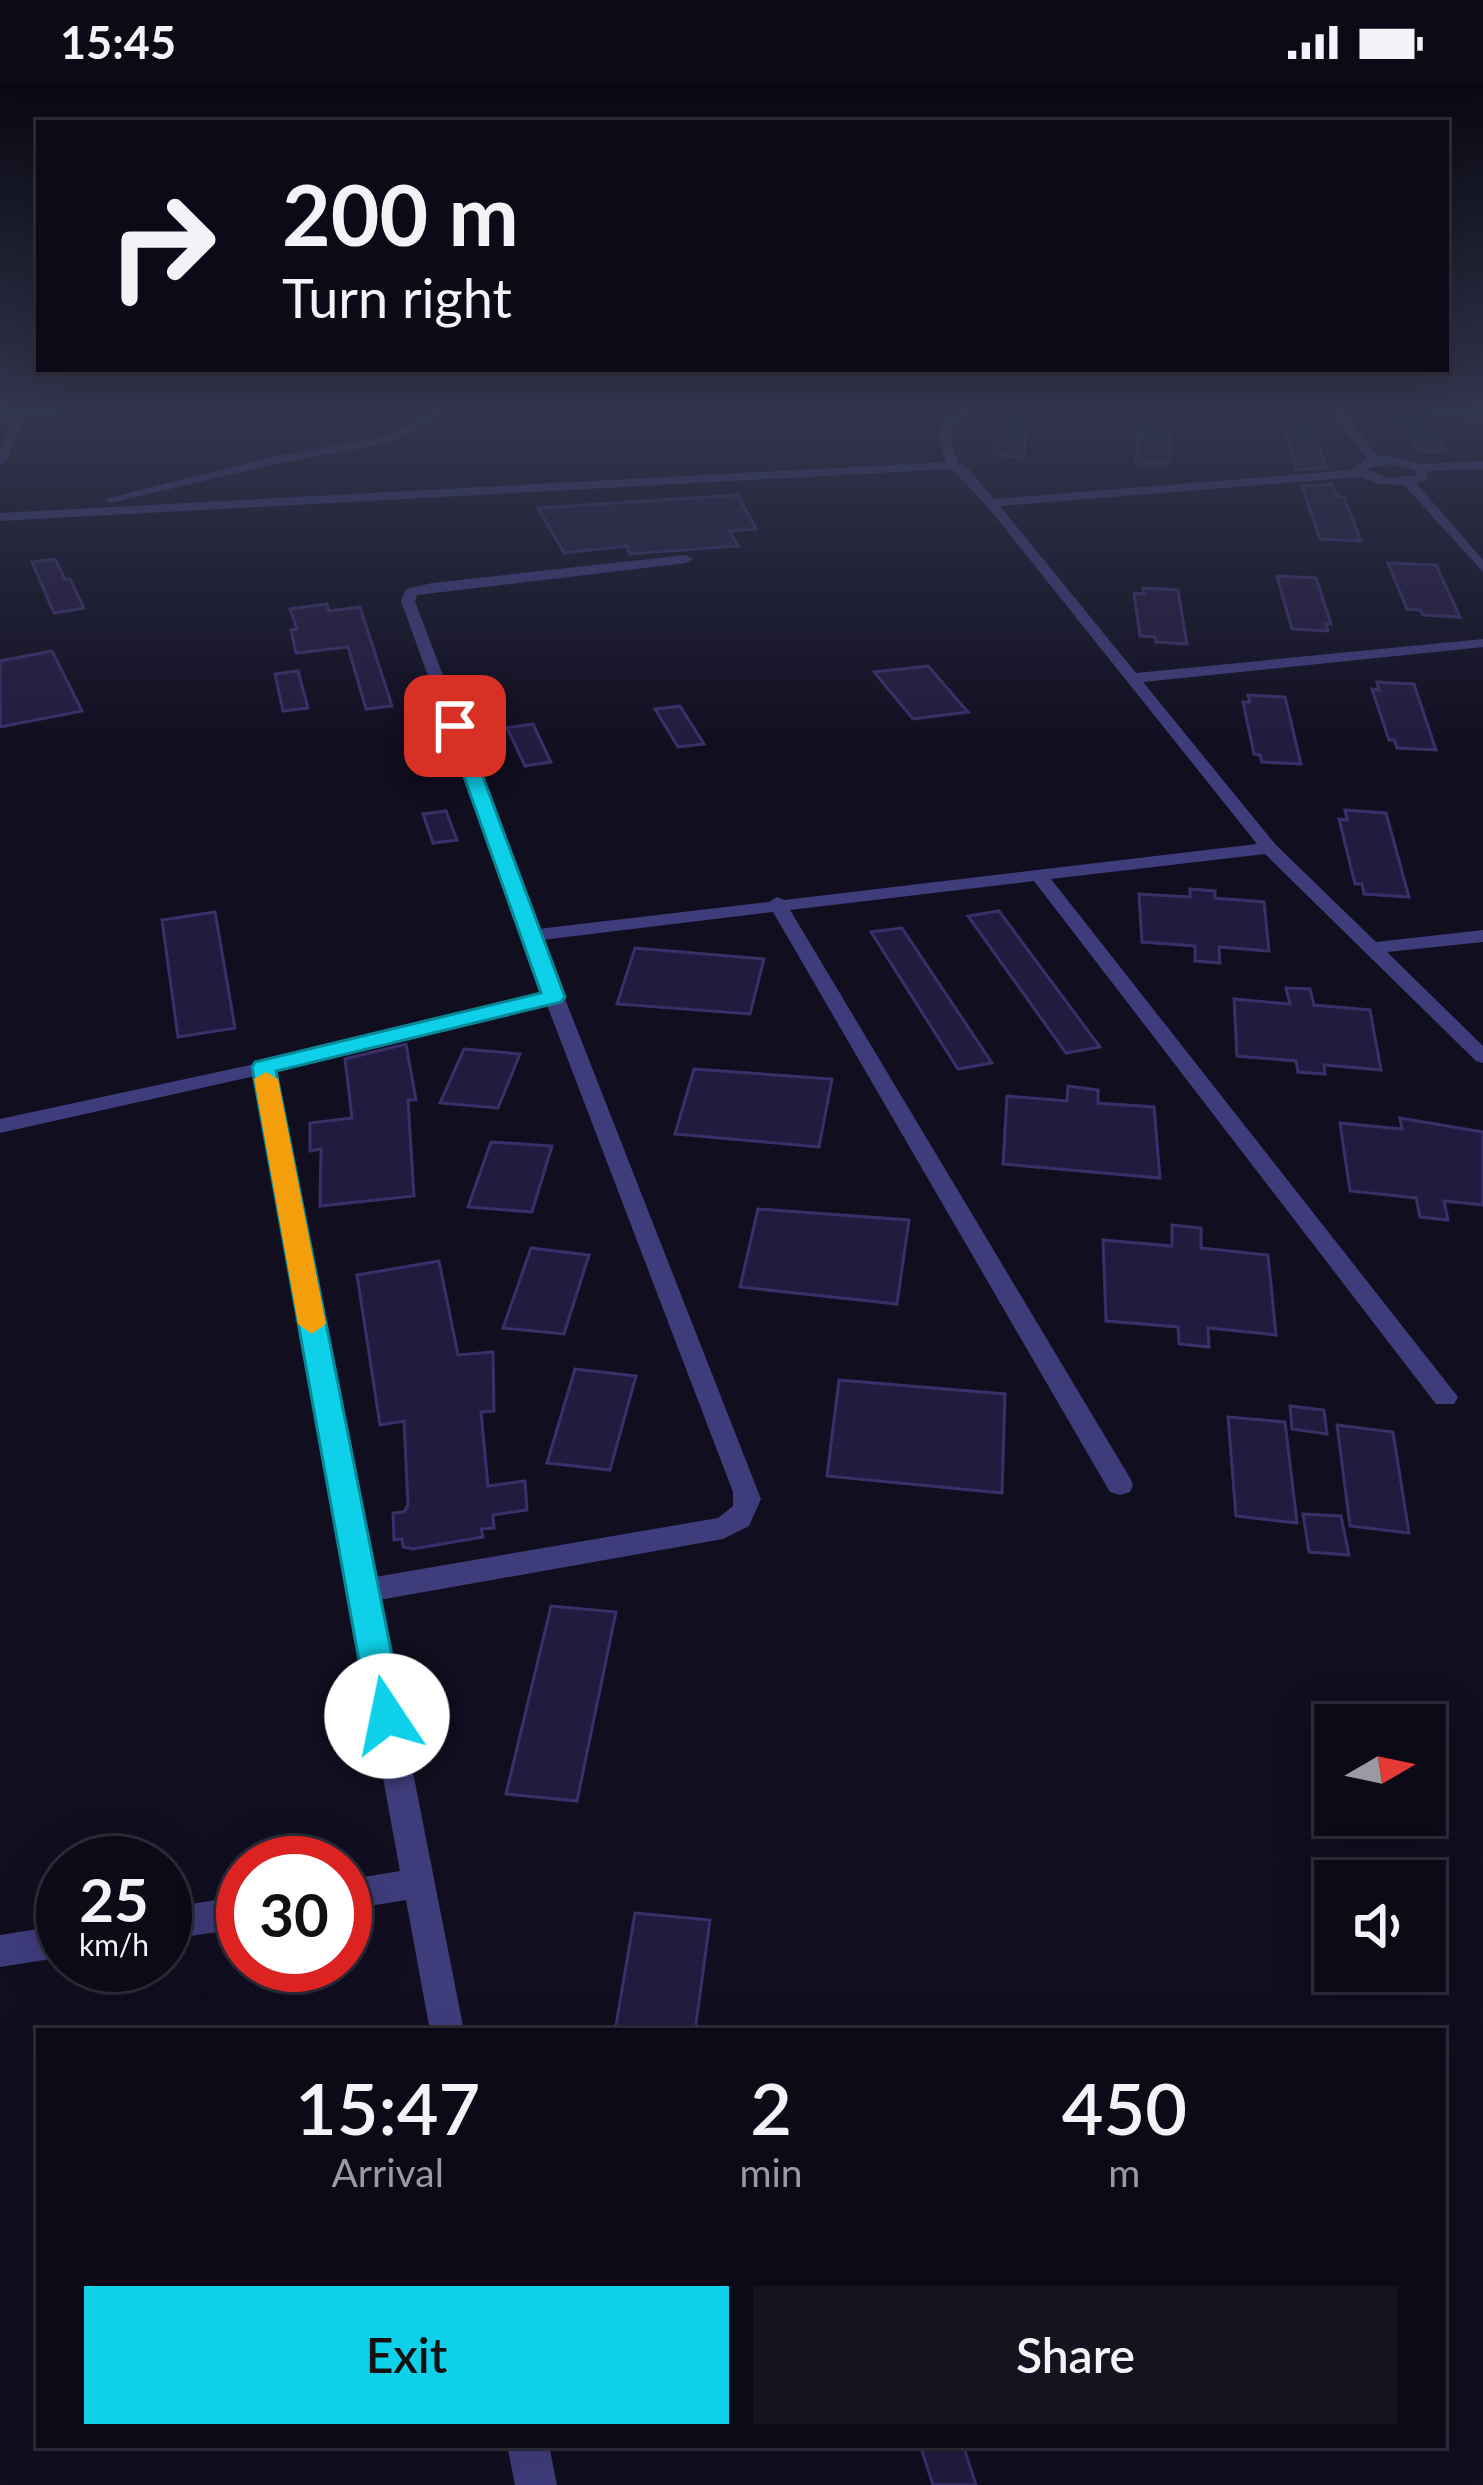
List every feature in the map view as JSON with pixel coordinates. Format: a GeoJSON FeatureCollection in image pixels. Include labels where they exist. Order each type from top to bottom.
{"type":"FeatureCollection","features":[{"type":"Feature","properties":{"kind":"street"},"geometry":{"type":"LineString","coordinates":[[1007,523],[1268,848],[1483,1057]]}},
{"type":"Feature","properties":{"kind":"street"},"geometry":{"type":"LineString","coordinates":[[1444,523],[1483,568]]}},
{"type":"Feature","properties":{"kind":"street"},"geometry":{"type":"LineString","coordinates":[[363,1591],[723,1528],[741,1519],[748,1508],[747,1492],[554,997],[408,601],[411,592],[686,560]]}},
{"type":"Feature","properties":{"kind":"street"},"geometry":{"type":"LineString","coordinates":[[1135,678],[1483,643]]}},
{"type":"Feature","properties":{"kind":"street"},"geometry":{"type":"LineString","coordinates":[[533,935],[1268,848]]}},
{"type":"Feature","properties":{"kind":"street"},"geometry":{"type":"LineString","coordinates":[[1038,875],[1445,1397]]}},
{"type":"Feature","properties":{"kind":"street"},"geometry":{"type":"LineString","coordinates":[[777,904],[1120,1485]]}},
{"type":"Feature","properties":{"kind":"street"},"geometry":{"type":"LineString","coordinates":[[1375,948],[1483,936]]}},
{"type":"Feature","properties":{"kind":"street"},"geometry":{"type":"LineString","coordinates":[[0,1126],[554,997]]}},
{"type":"Feature","properties":{"kind":"street"},"geometry":{"type":"LineString","coordinates":[[264,1067],[446,2028]]}},
{"type":"Feature","properties":{"kind":"street"},"geometry":{"type":"LineString","coordinates":[[372,1891],[418,1883]]}},
{"type":"Feature","properties":{"kind":"street"},"geometry":{"type":"LineString","coordinates":[[0,1951],[36,1945]]}},
{"type":"Feature","properties":{"kind":"street"},"geometry":{"type":"LineString","coordinates":[[529,2448],[536,2485]]}},
{"type":"Feature","properties":{"kind":"building"},"geometry":{"type":"Polygon","coordinates":[[[547,523],[753,523],[756,529],[730,531],[738,546],[630,554],[627,546],[564,553],[547,523]]]}},
{"type":"Feature","properties":{"kind":"building"},"geometry":{"type":"Polygon","coordinates":[[[1315,523],[1354,523],[1361,541],[1320,539],[1315,523]]]}},
{"type":"Feature","properties":{"kind":"building"},"geometry":{"type":"Polygon","coordinates":[[[55,559],[84,608],[54,613],[32,562],[55,559]]]}},
{"type":"Feature","properties":{"kind":"building"},"geometry":{"type":"Polygon","coordinates":[[[1388,563],[1436,565],[1460,617],[1407,609],[1388,563]]]}},
{"type":"Feature","properties":{"kind":"building"},"geometry":{"type":"Polygon","coordinates":[[[1277,576],[1316,578],[1331,624],[1326,624],[1328,631],[1292,629],[1277,576]]]}},
{"type":"Feature","properties":{"kind":"building"},"geometry":{"type":"Polygon","coordinates":[[[1143,588],[1178,590],[1187,644],[1140,636],[1134,593],[1144,594],[1143,588]]]}},
{"type":"Feature","properties":{"kind":"building"},"geometry":{"type":"Polygon","coordinates":[[[327,604],[329,611],[360,607],[392,706],[366,709],[348,647],[296,653],[291,630],[297,629],[290,609],[327,604]]]}},
{"type":"Feature","properties":{"kind":"building"},"geometry":{"type":"Polygon","coordinates":[[[52,651],[82,711],[0,727],[0,661],[52,651]]]}},
{"type":"Feature","properties":{"kind":"building"},"geometry":{"type":"Polygon","coordinates":[[[928,666],[968,712],[913,719],[874,672],[928,666]]]}},
{"type":"Feature","properties":{"kind":"building"},"geometry":{"type":"Polygon","coordinates":[[[298,671],[308,708],[283,711],[275,674],[298,671]]]}},
{"type":"Feature","properties":{"kind":"building"},"geometry":{"type":"Polygon","coordinates":[[[1377,682],[1414,684],[1436,750],[1397,748],[1389,740],[1372,689],[1379,690],[1377,682]]]}},
{"type":"Feature","properties":{"kind":"building"},"geometry":{"type":"Polygon","coordinates":[[[1248,695],[1285,697],[1301,764],[1262,762],[1254,754],[1243,702],[1250,702],[1248,695]]]}},
{"type":"Feature","properties":{"kind":"building"},"geometry":{"type":"Polygon","coordinates":[[[680,706],[704,744],[678,747],[655,709],[680,706]]]}},
{"type":"Feature","properties":{"kind":"building"},"geometry":{"type":"Polygon","coordinates":[[[533,724],[551,762],[525,766],[507,728],[533,724]]]}},
{"type":"Feature","properties":{"kind":"building"},"geometry":{"type":"Polygon","coordinates":[[[1345,810],[1386,813],[1409,897],[1364,894],[1362,884],[1355,884],[1339,819],[1347,820],[1345,810]]]}},
{"type":"Feature","properties":{"kind":"building"},"geometry":{"type":"Polygon","coordinates":[[[446,811],[457,840],[433,843],[423,814],[446,811]]]}},
{"type":"Feature","properties":{"kind":"building"},"geometry":{"type":"Polygon","coordinates":[[[1190,889],[1215,891],[1215,898],[1264,902],[1269,951],[1219,947],[1220,963],[1195,961],[1195,946],[1142,942],[1139,894],[1190,897],[1190,889]]]}},
{"type":"Feature","properties":{"kind":"building"},"geometry":{"type":"Polygon","coordinates":[[[999,911],[1100,1047],[1066,1053],[968,916],[999,911]]]}},
{"type":"Feature","properties":{"kind":"building"},"geometry":{"type":"Polygon","coordinates":[[[215,912],[235,1028],[178,1037],[162,920],[215,912]]]}},
{"type":"Feature","properties":{"kind":"building"},"geometry":{"type":"Polygon","coordinates":[[[902,928],[992,1063],[958,1069],[871,932],[902,928]]]}},
{"type":"Feature","properties":{"kind":"building"},"geometry":{"type":"Polygon","coordinates":[[[635,948],[764,959],[750,1014],[617,1004],[635,948]]]}},
{"type":"Feature","properties":{"kind":"building"},"geometry":{"type":"Polygon","coordinates":[[[1286,988],[1310,989],[1314,1005],[1370,1010],[1381,1070],[1324,1065],[1325,1074],[1298,1072],[1296,1061],[1237,1056],[1234,999],[1290,1004],[1286,988]]]}},
{"type":"Feature","properties":{"kind":"building"},"geometry":{"type":"Polygon","coordinates":[[[406,1044],[416,1100],[408,1100],[414,1196],[320,1206],[321,1149],[310,1151],[310,1123],[352,1118],[345,1059],[406,1044]]]}},
{"type":"Feature","properties":{"kind":"building"},"geometry":{"type":"Polygon","coordinates":[[[464,1049],[520,1054],[498,1108],[440,1103],[464,1049]]]}},
{"type":"Feature","properties":{"kind":"building"},"geometry":{"type":"Polygon","coordinates":[[[694,1069],[832,1079],[819,1147],[675,1134],[694,1069]]]}},
{"type":"Feature","properties":{"kind":"building"},"geometry":{"type":"Polygon","coordinates":[[[1068,1086],[1098,1090],[1098,1103],[1154,1107],[1160,1178],[1003,1164],[1007,1096],[1067,1101],[1068,1086]]]}},
{"type":"Feature","properties":{"kind":"building"},"geometry":{"type":"Polygon","coordinates":[[[1400,1118],[1483,1132],[1483,1205],[1444,1201],[1448,1220],[1420,1217],[1416,1198],[1350,1191],[1340,1123],[1402,1129],[1400,1118]]]}},
{"type":"Feature","properties":{"kind":"building"},"geometry":{"type":"Polygon","coordinates":[[[491,1142],[552,1146],[532,1212],[468,1207],[491,1142]]]}},
{"type":"Feature","properties":{"kind":"building"},"geometry":{"type":"Polygon","coordinates":[[[758,1209],[909,1220],[897,1304],[740,1287],[758,1209]]]}},
{"type":"Feature","properties":{"kind":"building"},"geometry":{"type":"Polygon","coordinates":[[[1172,1225],[1201,1228],[1201,1248],[1268,1255],[1276,1335],[1208,1328],[1209,1347],[1179,1344],[1178,1327],[1106,1321],[1103,1240],[1172,1246],[1172,1225]]]}},
{"type":"Feature","properties":{"kind":"building"},"geometry":{"type":"Polygon","coordinates":[[[531,1248],[589,1255],[564,1334],[503,1328],[531,1248]]]}},
{"type":"Feature","properties":{"kind":"building"},"geometry":{"type":"Polygon","coordinates":[[[439,1261],[458,1355],[493,1352],[494,1411],[481,1412],[488,1486],[525,1481],[527,1510],[493,1515],[494,1528],[481,1529],[483,1537],[413,1549],[403,1547],[402,1539],[394,1540],[393,1513],[404,1512],[408,1505],[404,1421],[380,1425],[357,1275],[439,1261]]]}},
{"type":"Feature","properties":{"kind":"building"},"geometry":{"type":"Polygon","coordinates":[[[575,1369],[636,1376],[610,1470],[547,1463],[575,1369]]]}},
{"type":"Feature","properties":{"kind":"building"},"geometry":{"type":"Polygon","coordinates":[[[839,1380],[1005,1394],[1002,1493],[827,1476],[839,1380]]]}},
{"type":"Feature","properties":{"kind":"building"},"geometry":{"type":"Polygon","coordinates":[[[1290,1406],[1324,1410],[1327,1434],[1292,1429],[1290,1406]]]}},
{"type":"Feature","properties":{"kind":"building"},"geometry":{"type":"Polygon","coordinates":[[[1228,1417],[1285,1422],[1297,1523],[1236,1516],[1228,1417]]]}},
{"type":"Feature","properties":{"kind":"building"},"geometry":{"type":"Polygon","coordinates":[[[1337,1425],[1393,1432],[1409,1533],[1350,1526],[1337,1425]]]}},
{"type":"Feature","properties":{"kind":"building"},"geometry":{"type":"Polygon","coordinates":[[[1303,1514],[1341,1516],[1349,1555],[1309,1552],[1303,1514]]]}},
{"type":"Feature","properties":{"kind":"building"},"geometry":{"type":"Polygon","coordinates":[[[551,1606],[616,1612],[577,1801],[506,1794],[551,1606]]]}},
{"type":"Feature","properties":{"kind":"building"},"geometry":{"type":"Polygon","coordinates":[[[635,1913],[710,1920],[695,2028],[616,2028],[635,1913]]]}},
{"type":"Feature","properties":{"kind":"building"},"geometry":{"type":"Polygon","coordinates":[[[921,2448],[964,2448],[976,2485],[933,2485],[921,2448]]]}},
{"type":"Feature","properties":{"kind":"slow traffic"},"geometry":{"type":"LineString","coordinates":[[266,1079],[312,1324]]}},
{"type":"Feature","properties":{"kind":"route"},"geometry":{"type":"LineString","coordinates":[[387,1716],[264,1067],[554,997],[455,726]]}}]}
